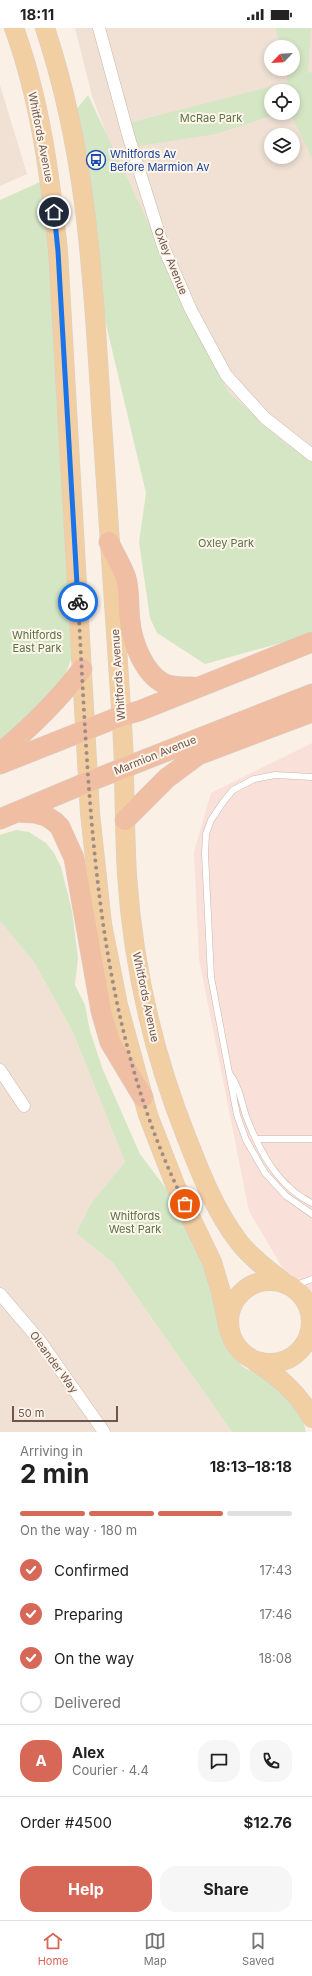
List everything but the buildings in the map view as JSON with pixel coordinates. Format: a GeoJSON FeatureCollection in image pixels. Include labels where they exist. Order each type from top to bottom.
{"type":"FeatureCollection","features":[{"type":"Feature","properties":{"kind":"highway"},"geometry":{"type":"LineString","coordinates":[[109,542],[126,579],[130,623],[137,649],[148,671],[153,677],[164,684],[174,687],[199,687]]}},
{"type":"Feature","properties":{"kind":"highway"},"geometry":{"type":"LineString","coordinates":[[0,764],[121,716],[139,711],[312,642]]}},
{"type":"Feature","properties":{"kind":"highway"},"geometry":{"type":"LineString","coordinates":[[0,753],[33,726],[54,705],[82,669]]}},
{"type":"Feature","properties":{"kind":"highway","name":"Marmion Avenue"},"geometry":{"type":"LineString","coordinates":[[9,816],[124,767],[312,694]]}},
{"type":"Feature","properties":{"kind":"highway"},"geometry":{"type":"LineString","coordinates":[[125,820],[167,778],[198,755],[312,712]]}},
{"type":"Feature","properties":{"kind":"highway"},"geometry":{"type":"LineString","coordinates":[[9,816],[35,813],[46,816],[60,827],[74,858],[101,1011],[110,1042],[143,1098]]}},
{"type":"Feature","properties":{"kind":"main road","name":"Whitfords Avenue"},"geometry":{"type":"LineString","coordinates":[[14,28],[21,47],[36,108],[52,194],[58,251],[88,782],[96,872],[107,951],[118,1005],[143,1098],[170,1173],[212,1262],[221,1292],[229,1330]]}},
{"type":"Feature","properties":{"kind":"main road","name":"Whitfords Avenue"},"geometry":{"type":"LineString","coordinates":[[44,28],[58,68],[67,104],[84,199],[91,250],[124,767],[127,877],[133,932],[142,983],[152,1034],[176,1111],[198,1167],[225,1220],[248,1252],[289,1286]]}},
{"type":"Feature","properties":{"kind":"main road"},"geometry":{"type":"LineString","coordinates":[[254,1360],[266,1364],[279,1363],[291,1358],[301,1349],[308,1338],[311,1328],[310,1314],[300,1294],[289,1286],[268,1281],[256,1283],[246,1288],[237,1296],[231,1307],[228,1318],[229,1330],[238,1348],[254,1360],[282,1379],[297,1396],[312,1418]]}},
{"type":"Feature","properties":{"kind":"street","name":"Oxley Avenue"},"geometry":{"type":"LineString","coordinates":[[99,28],[129,138],[163,246],[191,310],[226,375],[265,418],[312,455]]}},
{"type":"Feature","properties":{"kind":"street"},"geometry":{"type":"LineString","coordinates":[[0,1070],[24,1106]]}},
{"type":"Feature","properties":{"kind":"street","name":"Oleander Way"},"geometry":{"type":"LineString","coordinates":[[0,1294],[40,1341],[104,1432]]}},
{"type":"Feature","properties":{"kind":"lane"},"geometry":{"type":"LineString","coordinates":[[312,776],[275,775],[254,779],[233,790],[217,809],[211,820],[206,834],[205,854],[211,977],[237,1115],[246,1140],[257,1160],[278,1189],[297,1205],[312,1214]]}},
{"type":"Feature","properties":{"kind":"lane"},"geometry":{"type":"LineString","coordinates":[[229,1073],[234,1079],[263,1155],[278,1176],[297,1194],[312,1202]]}},
{"type":"Feature","properties":{"kind":"lane"},"geometry":{"type":"LineString","coordinates":[[256,1139],[312,1139]]}},
{"type":"Feature","properties":{"kind":"lane"},"geometry":{"type":"LineString","coordinates":[[289,1286],[312,1279]]}},
{"type":"Feature","properties":{"kind":"shaded area"},"geometry":{"type":"Polygon","coordinates":[[[75,28],[312,28],[312,468],[216,400],[171,307],[92,96],[75,28]]]}},
{"type":"Feature","properties":{"kind":"shaded area"},"geometry":{"type":"Polygon","coordinates":[[[0,85],[27,174],[0,186],[0,85]]]}},
{"type":"Feature","properties":{"kind":"shaded area"},"geometry":{"type":"Polygon","coordinates":[[[312,743],[312,1318],[249,1211],[199,959],[194,852],[211,793],[312,743]]]}},
{"type":"Feature","properties":{"kind":"shaded area"},"geometry":{"type":"Polygon","coordinates":[[[0,921],[34,962],[73,1032],[125,1162],[92,1202],[76,1233],[113,1263],[232,1432],[0,1432],[0,921]]]}},
{"type":"Feature","properties":{"kind":"green space","name":"McRae Park"},"geometry":{"type":"Polygon","coordinates":[[[275,28],[311,28],[308,73],[312,72],[312,158],[300,133],[300,128],[297,128],[293,120],[300,120],[300,84],[280,84],[288,82],[287,76],[300,76],[300,40],[279,40],[275,28]]]}},
{"type":"Feature","properties":{"kind":"green space","name":"McRae Park"},"geometry":{"type":"Polygon","coordinates":[[[264,88],[264,118],[216,134],[139,146],[125,124],[264,88]]]}},
{"type":"Feature","properties":{"kind":"green space","name":"Oxley Park"},"geometry":{"type":"Polygon","coordinates":[[[88,95],[228,392],[286,444],[312,457],[312,633],[205,664],[157,633],[150,618],[139,542],[146,493],[101,303],[75,111],[88,95]]]}},
{"type":"Feature","properties":{"kind":"green space","name":"Whitfords East Park"},"geometry":{"type":"Polygon","coordinates":[[[58,174],[75,650],[62,682],[0,743],[0,200],[58,174]]]}},
{"type":"Feature","properties":{"kind":"green space","name":"Whitfords West Park"},"geometry":{"type":"Polygon","coordinates":[[[16,830],[29,832],[46,843],[54,853],[61,867],[72,911],[78,958],[75,985],[85,1005],[90,1031],[103,1070],[140,1154],[195,1227],[214,1280],[224,1342],[243,1367],[269,1380],[301,1414],[306,1432],[232,1432],[113,1263],[76,1233],[92,1202],[125,1162],[73,1032],[34,962],[0,921],[0,835],[16,830]]]}},
{"type":"Feature","properties":{"kind":"way so far"},"geometry":{"type":"LineString","coordinates":[[78,602],[90,813],[102,924],[118,1005],[144,1103],[165,1161],[185,1204]]}},
{"type":"Feature","properties":{"kind":"place","name":"Whitfords Av Before Marmion Av"},"geometry":{"type":"Point","coordinates":[96,160]}},
{"type":"Feature","properties":{"kind":"route"},"geometry":{"type":"LineString","coordinates":[[54,212],[58,251],[78,602]]}}]}
